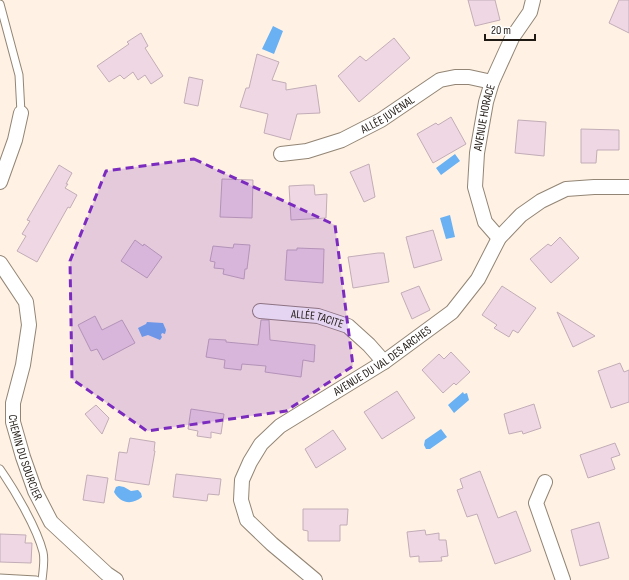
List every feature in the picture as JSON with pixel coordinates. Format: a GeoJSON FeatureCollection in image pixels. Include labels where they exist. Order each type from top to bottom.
{"type":"FeatureCollection","features":[{"type":"Feature","properties":{"kind":"street","name":"AVENUE HORACE"},"geometry":{"type":"LineString","coordinates":[[499,238],[485,222],[475,187],[477,153],[486,102],[492,82],[512,38],[530,12],[533,0]]}},
{"type":"Feature","properties":{"kind":"street","name":"ALLÉE JUVENAL"},"geometry":{"type":"LineString","coordinates":[[281,154],[307,151],[342,140],[381,120],[440,80],[455,77],[469,77],[492,82]]}},
{"type":"Feature","properties":{"kind":"street"},"geometry":{"type":"LineString","coordinates":[[0,182],[15,140],[21,113]]}},
{"type":"Feature","properties":{"kind":"street","name":"AVENUE DU VAL DES ARCHES"},"geometry":{"type":"LineString","coordinates":[[315,580],[272,544],[247,520],[241,500],[242,480],[250,462],[261,444],[280,426],[384,362],[452,312],[478,279],[499,238],[521,215],[541,201],[566,189],[629,187]]}},
{"type":"Feature","properties":{"kind":"street","name":"CHEMIN DU SOURCIER"},"geometry":{"type":"LineString","coordinates":[[0,263],[26,302],[29,325],[23,365],[13,403],[13,422],[35,491],[51,522],[107,574],[116,580]]}},
{"type":"Feature","properties":{"kind":"street","name":"ALLÉE TACITE"},"geometry":{"type":"LineString","coordinates":[[260,311],[318,316],[348,326],[384,362]]}},
{"type":"Feature","properties":{"kind":"street"},"geometry":{"type":"LineString","coordinates":[[545,482],[536,503],[563,580]]}},
{"type":"Feature","properties":{"kind":"lane"},"geometry":{"type":"LineString","coordinates":[[0,4],[19,75],[21,113]]}},
{"type":"Feature","properties":{"kind":"lane"},"geometry":{"type":"LineString","coordinates":[[0,469],[10,484],[35,531],[43,553],[42,580]]}},
{"type":"Feature","properties":{"kind":"lane"},"geometry":{"type":"LineString","coordinates":[[0,578],[36,580]]}},
{"type":"Feature","properties":{"kind":"highlighted area"},"geometry":{"type":"Polygon","coordinates":[[[194,159],[335,225],[353,366],[286,411],[147,431],[72,379],[70,261],[106,171],[194,159]]]}},
{"type":"Feature","properties":{"kind":"water"},"geometry":{"type":"Polygon","coordinates":[[[273,26],[283,31],[274,54],[262,49],[273,26]]]}},
{"type":"Feature","properties":{"kind":"water"},"geometry":{"type":"Polygon","coordinates":[[[455,154],[460,161],[441,175],[436,168],[455,154]]]}},
{"type":"Feature","properties":{"kind":"water"},"geometry":{"type":"Polygon","coordinates":[[[450,215],[455,237],[446,239],[440,218],[450,215]]]}},
{"type":"Feature","properties":{"kind":"water"},"geometry":{"type":"Polygon","coordinates":[[[147,322],[163,323],[166,330],[165,334],[162,333],[160,340],[148,335],[142,337],[138,328],[147,322]]]}},
{"type":"Feature","properties":{"kind":"water"},"geometry":{"type":"Polygon","coordinates":[[[463,392],[464,394],[467,393],[469,400],[454,413],[448,405],[463,392]]]}},
{"type":"Feature","properties":{"kind":"water"},"geometry":{"type":"Polygon","coordinates":[[[441,429],[447,437],[430,449],[426,449],[424,445],[425,440],[441,429]]]}},
{"type":"Feature","properties":{"kind":"water"},"geometry":{"type":"Polygon","coordinates":[[[119,486],[131,491],[138,490],[142,497],[131,502],[123,501],[114,492],[116,487],[119,486]]]}},
{"type":"Feature","properties":{"kind":"building"},"geometry":{"type":"Polygon","coordinates":[[[468,0],[495,0],[500,20],[475,26],[468,0]]]}},
{"type":"Feature","properties":{"kind":"building"},"geometry":{"type":"Polygon","coordinates":[[[619,0],[629,0],[629,33],[609,23],[619,0]]]}},
{"type":"Feature","properties":{"kind":"building"},"geometry":{"type":"Polygon","coordinates":[[[141,33],[148,46],[145,48],[163,76],[151,84],[145,75],[138,80],[133,72],[124,79],[120,75],[109,82],[97,66],[129,44],[127,42],[141,33]]]}},
{"type":"Feature","properties":{"kind":"building"},"geometry":{"type":"Polygon","coordinates":[[[394,38],[410,58],[359,102],[338,76],[360,56],[366,61],[394,38]]]}},
{"type":"Feature","properties":{"kind":"building"},"geometry":{"type":"Polygon","coordinates":[[[257,54],[279,62],[272,80],[286,83],[286,90],[316,85],[320,113],[297,114],[290,140],[264,133],[268,114],[240,107],[246,88],[249,88],[257,54]]]}},
{"type":"Feature","properties":{"kind":"building"},"geometry":{"type":"Polygon","coordinates":[[[189,77],[203,80],[198,106],[184,103],[189,77]]]}},
{"type":"Feature","properties":{"kind":"building"},"geometry":{"type":"Polygon","coordinates":[[[451,117],[466,144],[433,163],[417,134],[436,123],[438,125],[451,117]]]}},
{"type":"Feature","properties":{"kind":"building"},"geometry":{"type":"Polygon","coordinates":[[[518,120],[546,122],[544,156],[515,153],[518,120]]]}},
{"type":"Feature","properties":{"kind":"building"},"geometry":{"type":"Polygon","coordinates":[[[581,129],[619,130],[619,150],[597,150],[596,163],[581,163],[581,129]]]}},
{"type":"Feature","properties":{"kind":"building"},"geometry":{"type":"Polygon","coordinates":[[[369,164],[375,197],[364,202],[350,172],[369,164]]]}},
{"type":"Feature","properties":{"kind":"building"},"geometry":{"type":"Polygon","coordinates":[[[59,165],[72,173],[65,188],[77,195],[70,208],[68,207],[37,262],[17,251],[26,236],[22,234],[30,221],[27,220],[59,165]]]}},
{"type":"Feature","properties":{"kind":"building"},"geometry":{"type":"Polygon","coordinates":[[[222,179],[253,180],[252,218],[220,217],[222,179]]]}},
{"type":"Feature","properties":{"kind":"building"},"geometry":{"type":"Polygon","coordinates":[[[314,185],[315,195],[327,194],[326,218],[291,220],[289,186],[314,185]]]}},
{"type":"Feature","properties":{"kind":"building"},"geometry":{"type":"Polygon","coordinates":[[[433,230],[442,260],[414,268],[406,237],[433,230]]]}},
{"type":"Feature","properties":{"kind":"building"},"geometry":{"type":"Polygon","coordinates":[[[560,237],[579,258],[551,283],[530,259],[548,244],[551,246],[560,237]]]}},
{"type":"Feature","properties":{"kind":"building"},"geometry":{"type":"Polygon","coordinates":[[[135,240],[143,246],[144,244],[162,257],[147,278],[121,261],[135,240]]]}},
{"type":"Feature","properties":{"kind":"building"},"geometry":{"type":"Polygon","coordinates":[[[234,244],[250,245],[247,269],[245,269],[244,279],[223,274],[224,269],[214,268],[215,262],[210,261],[213,246],[233,248],[234,244]]]}},
{"type":"Feature","properties":{"kind":"building"},"geometry":{"type":"Polygon","coordinates":[[[297,248],[324,249],[323,283],[285,280],[287,250],[297,250],[297,248]]]}},
{"type":"Feature","properties":{"kind":"building"},"geometry":{"type":"Polygon","coordinates":[[[384,253],[389,282],[353,288],[348,257],[384,253]]]}},
{"type":"Feature","properties":{"kind":"building"},"geometry":{"type":"Polygon","coordinates":[[[419,286],[430,310],[412,319],[401,293],[419,286]]]}},
{"type":"Feature","properties":{"kind":"building"},"geometry":{"type":"Polygon","coordinates":[[[502,286],[536,308],[518,333],[513,330],[509,337],[494,328],[497,325],[482,315],[502,286]]]}},
{"type":"Feature","properties":{"kind":"building"},"geometry":{"type":"Polygon","coordinates":[[[557,312],[595,336],[573,347],[557,312]]]}},
{"type":"Feature","properties":{"kind":"building"},"geometry":{"type":"Polygon","coordinates":[[[95,316],[102,330],[122,320],[135,343],[103,360],[97,349],[91,351],[78,325],[95,316]]]}},
{"type":"Feature","properties":{"kind":"building"},"geometry":{"type":"Polygon","coordinates":[[[261,320],[269,320],[270,340],[315,345],[314,362],[303,360],[301,377],[265,372],[266,366],[242,364],[241,370],[224,368],[225,360],[206,357],[209,339],[258,345],[261,320]]]}},
{"type":"Feature","properties":{"kind":"building"},"geometry":{"type":"Polygon","coordinates":[[[451,352],[470,372],[456,385],[454,383],[443,393],[422,370],[439,354],[444,359],[451,352]]]}},
{"type":"Feature","properties":{"kind":"building"},"geometry":{"type":"Polygon","coordinates":[[[620,363],[624,372],[629,370],[629,402],[611,408],[598,371],[620,363]]]}},
{"type":"Feature","properties":{"kind":"building"},"geometry":{"type":"Polygon","coordinates":[[[397,391],[415,418],[382,439],[364,412],[397,391]]]}},
{"type":"Feature","properties":{"kind":"building"},"geometry":{"type":"Polygon","coordinates":[[[534,404],[541,428],[523,434],[522,431],[509,434],[504,414],[534,404]]]}},
{"type":"Feature","properties":{"kind":"building"},"geometry":{"type":"Polygon","coordinates":[[[96,405],[109,418],[102,434],[85,414],[96,405]]]}},
{"type":"Feature","properties":{"kind":"building"},"geometry":{"type":"Polygon","coordinates":[[[191,409],[224,414],[221,434],[211,432],[211,438],[197,436],[198,431],[188,429],[191,409]]]}},
{"type":"Feature","properties":{"kind":"building"},"geometry":{"type":"Polygon","coordinates":[[[333,430],[346,449],[316,468],[305,449],[333,430]]]}},
{"type":"Feature","properties":{"kind":"building"},"geometry":{"type":"Polygon","coordinates":[[[130,438],[155,442],[155,451],[149,485],[115,480],[119,452],[127,453],[130,438]]]}},
{"type":"Feature","properties":{"kind":"building"},"geometry":{"type":"Polygon","coordinates":[[[615,443],[620,455],[611,458],[615,469],[588,478],[580,455],[615,443]]]}},
{"type":"Feature","properties":{"kind":"building"},"geometry":{"type":"Polygon","coordinates":[[[480,471],[498,518],[516,511],[531,551],[495,564],[477,514],[467,517],[457,490],[463,488],[460,479],[480,471]]]}},
{"type":"Feature","properties":{"kind":"building"},"geometry":{"type":"Polygon","coordinates":[[[176,474],[221,479],[219,495],[208,494],[207,501],[173,497],[176,474]]]}},
{"type":"Feature","properties":{"kind":"building"},"geometry":{"type":"Polygon","coordinates":[[[87,475],[108,478],[104,503],[83,500],[87,475]]]}},
{"type":"Feature","properties":{"kind":"building"},"geometry":{"type":"Polygon","coordinates":[[[303,509],[348,509],[347,525],[340,525],[340,541],[308,541],[308,531],[303,530],[303,509]]]}},
{"type":"Feature","properties":{"kind":"building"},"geometry":{"type":"Polygon","coordinates":[[[599,522],[609,558],[580,566],[571,530],[599,522]]]}},
{"type":"Feature","properties":{"kind":"building"},"geometry":{"type":"Polygon","coordinates":[[[425,530],[426,535],[439,533],[439,540],[446,540],[448,556],[441,557],[442,561],[419,562],[419,556],[410,557],[407,532],[425,530]]]}},
{"type":"Feature","properties":{"kind":"building"},"geometry":{"type":"Polygon","coordinates":[[[0,534],[26,535],[25,543],[32,543],[31,563],[0,562],[0,534]]]}}]}
